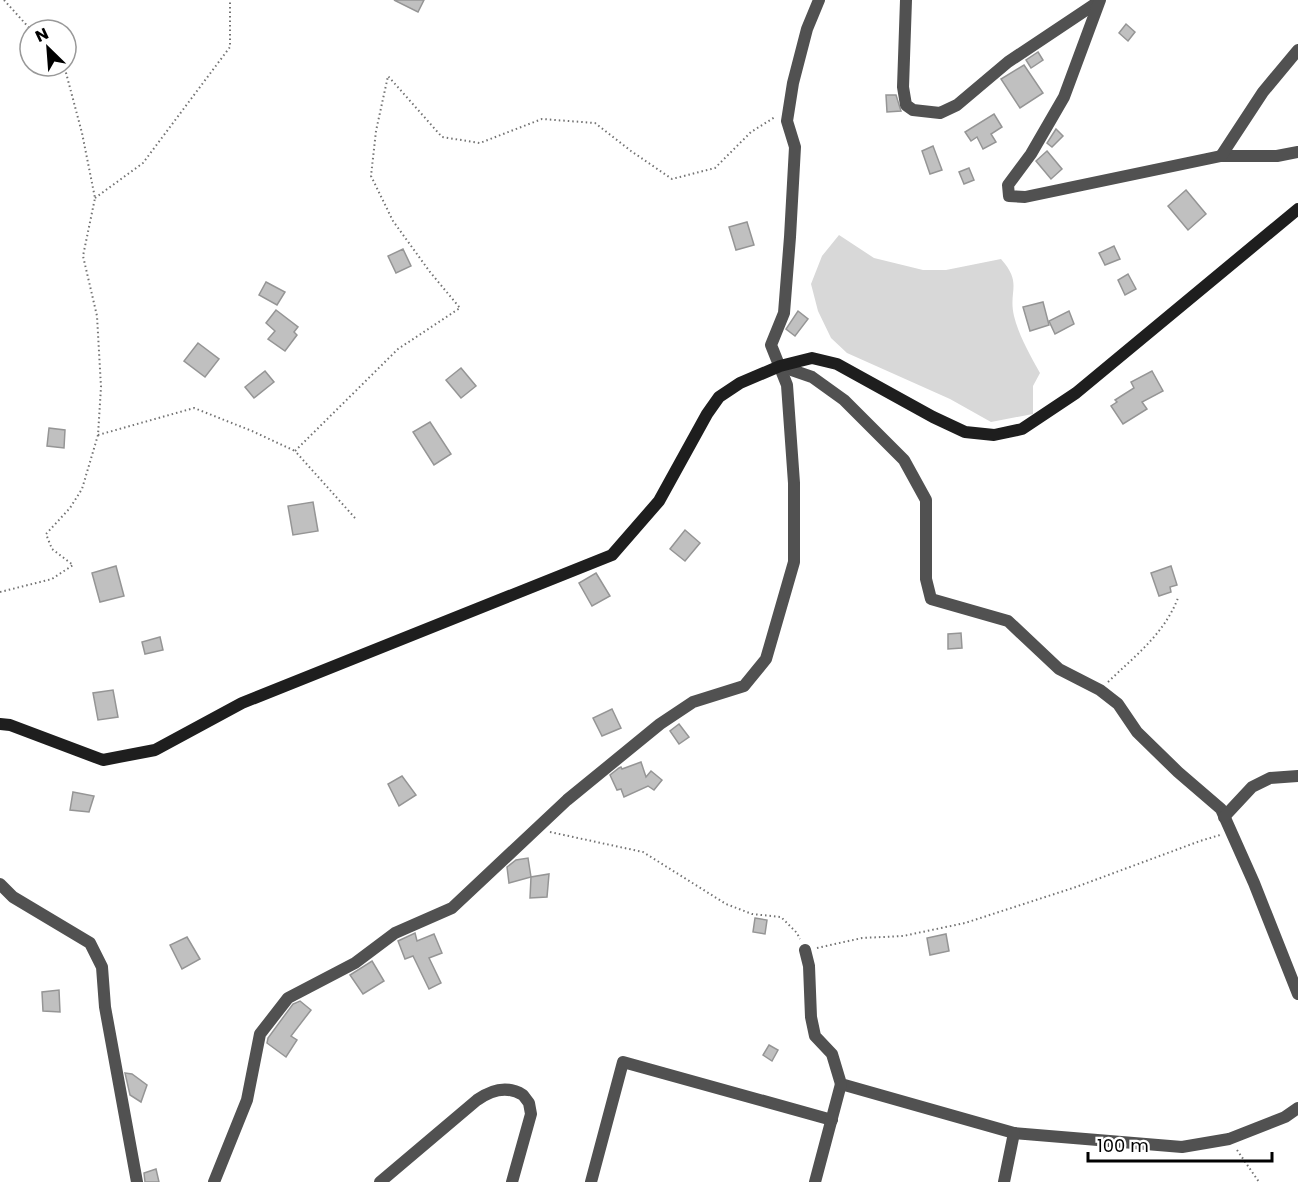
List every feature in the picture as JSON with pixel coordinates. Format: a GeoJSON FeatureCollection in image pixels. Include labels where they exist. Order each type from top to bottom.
{"type":"FeatureCollection","features":[{"type":"Feature","properties":{"kind":"street"},"geometry":{"type":"LineString","coordinates":[[214,1182],[247,1100],[260,1034],[288,998],[355,963],[394,933],[452,908],[567,800],[660,724],[693,702],[744,686],[766,659],[794,562],[794,483],[787,385],[771,345],[784,314],[790,237],[795,147],[787,121],[793,82],[807,29],[819,0]]}},
{"type":"Feature","properties":{"kind":"street"},"geometry":{"type":"LineString","coordinates":[[906,0],[903,87],[906,105],[913,110],[940,113],[957,105],[1008,62],[1099,1]]}},
{"type":"Feature","properties":{"kind":"street"},"geometry":{"type":"LineString","coordinates":[[1099,1],[1064,97],[1031,154],[1008,185],[1009,196],[1025,197],[1221,156],[1276,156],[1298,152]]}},
{"type":"Feature","properties":{"kind":"street"},"geometry":{"type":"LineString","coordinates":[[1221,156],[1263,92],[1298,50]]}},
{"type":"Feature","properties":{"kind":"street"},"geometry":{"type":"LineString","coordinates":[[0,724],[10,725],[103,760],[155,750],[242,703],[612,555],[659,501],[707,414],[719,397],[740,383],[780,366],[812,358],[837,364],[933,417],[966,432],[994,435],[1022,429],[1076,393],[1298,209]]}},
{"type":"Feature","properties":{"kind":"street"},"geometry":{"type":"LineString","coordinates":[[780,366],[812,377],[844,400],[904,460],[926,500],[926,579],[931,599],[1008,621],[1059,669],[1100,690],[1118,704],[1137,732],[1221,809],[1254,883],[1298,994]]}},
{"type":"Feature","properties":{"kind":"street"},"geometry":{"type":"LineString","coordinates":[[1224,817],[1252,787],[1270,778],[1298,776]]}},
{"type":"Feature","properties":{"kind":"street"},"geometry":{"type":"LineString","coordinates":[[0,884],[13,897],[90,943],[102,967],[105,1007],[137,1182]]}},
{"type":"Feature","properties":{"kind":"street"},"geometry":{"type":"LineString","coordinates":[[805,950],[809,966],[815,1036],[832,1054],[842,1084],[815,1182]]}},
{"type":"Feature","properties":{"kind":"street"},"geometry":{"type":"LineString","coordinates":[[591,1182],[623,1062],[832,1120]]}},
{"type":"Feature","properties":{"kind":"street"},"geometry":{"type":"LineString","coordinates":[[842,1084],[1014,1133],[1182,1147],[1229,1139],[1285,1117],[1298,1108]]}},
{"type":"Feature","properties":{"kind":"street"},"geometry":{"type":"LineString","coordinates":[[380,1182],[477,1100],[502,1089],[523,1095],[531,1109],[512,1182]]}},
{"type":"Feature","properties":{"kind":"street"},"geometry":{"type":"LineString","coordinates":[[1004,1182],[1014,1133]]}},
{"type":"Feature","properties":{"kind":"path"},"geometry":{"type":"LineString","coordinates":[[4,0],[20,18]]}},
{"type":"Feature","properties":{"kind":"path"},"geometry":{"type":"LineString","coordinates":[[94,198],[143,163],[230,47],[230,0]]}},
{"type":"Feature","properties":{"kind":"path"},"geometry":{"type":"LineString","coordinates":[[295,452],[398,349],[460,308],[430,272],[393,221],[371,176],[375,131],[388,76],[442,137],[480,143],[542,120],[595,123],[631,151],[672,178],[715,168],[752,132],[789,108]]}},
{"type":"Feature","properties":{"kind":"path"},"geometry":{"type":"LineString","coordinates":[[0,592],[52,579],[73,565],[52,549],[46,534],[70,508],[82,489],[98,435],[101,387],[97,316],[83,256],[94,198],[82,133],[67,78]]}},
{"type":"Feature","properties":{"kind":"path"},"geometry":{"type":"LineString","coordinates":[[98,435],[194,408],[252,430],[295,452],[355,518]]}},
{"type":"Feature","properties":{"kind":"path"},"geometry":{"type":"LineString","coordinates":[[1100,690],[1158,633],[1171,617],[1178,598]]}},
{"type":"Feature","properties":{"kind":"path"},"geometry":{"type":"LineString","coordinates":[[537,829],[643,852],[726,904],[752,914],[781,917],[797,933],[805,950],[862,938],[903,936],[965,923],[1034,902],[1200,841],[1231,832]]}},
{"type":"Feature","properties":{"kind":"path"},"geometry":{"type":"LineString","coordinates":[[1229,1139],[1259,1182]]}},
{"type":"Feature","properties":{"kind":"shaded area"},"geometry":{"type":"Polygon","coordinates":[[[839,235],[874,258],[923,270],[946,270],[1001,259],[1008,268],[1013,281],[1013,307],[1016,323],[1040,373],[1033,386],[1033,414],[991,422],[950,399],[847,353],[831,338],[818,311],[811,284],[822,256],[839,235]]]}},
{"type":"Feature","properties":{"kind":"building"},"geometry":{"type":"Polygon","coordinates":[[[394,0],[424,0],[418,12],[394,0]]]}},
{"type":"Feature","properties":{"kind":"building"},"geometry":{"type":"Polygon","coordinates":[[[1126,24],[1135,32],[1128,41],[1119,33],[1126,24]]]}},
{"type":"Feature","properties":{"kind":"building"},"geometry":{"type":"Polygon","coordinates":[[[1038,52],[1043,60],[1031,68],[1026,60],[1038,52]]]}},
{"type":"Feature","properties":{"kind":"building"},"geometry":{"type":"Polygon","coordinates":[[[1024,65],[1043,93],[1020,108],[1001,79],[1024,65]]]}},
{"type":"Feature","properties":{"kind":"building"},"geometry":{"type":"Polygon","coordinates":[[[886,95],[896,95],[901,111],[887,112],[886,95]]]}},
{"type":"Feature","properties":{"kind":"building"},"geometry":{"type":"Polygon","coordinates":[[[994,114],[1002,127],[991,134],[996,142],[983,149],[977,137],[971,141],[965,132],[994,114]]]}},
{"type":"Feature","properties":{"kind":"building"},"geometry":{"type":"Polygon","coordinates":[[[1056,129],[1063,136],[1052,147],[1047,143],[1056,129]]]}},
{"type":"Feature","properties":{"kind":"building"},"geometry":{"type":"Polygon","coordinates":[[[933,146],[942,170],[930,174],[922,151],[933,146]]]}},
{"type":"Feature","properties":{"kind":"building"},"geometry":{"type":"Polygon","coordinates":[[[1047,151],[1062,169],[1051,179],[1036,161],[1047,151]]]}},
{"type":"Feature","properties":{"kind":"building"},"geometry":{"type":"Polygon","coordinates":[[[969,168],[974,180],[964,184],[959,172],[969,168]]]}},
{"type":"Feature","properties":{"kind":"building"},"geometry":{"type":"Polygon","coordinates":[[[1186,190],[1206,214],[1188,230],[1168,206],[1186,190]]]}},
{"type":"Feature","properties":{"kind":"building"},"geometry":{"type":"Polygon","coordinates":[[[747,222],[754,245],[736,250],[729,227],[747,222]]]}},
{"type":"Feature","properties":{"kind":"building"},"geometry":{"type":"Polygon","coordinates":[[[1114,246],[1120,259],[1105,265],[1099,253],[1114,246]]]}},
{"type":"Feature","properties":{"kind":"building"},"geometry":{"type":"Polygon","coordinates":[[[403,249],[411,266],[396,273],[388,256],[403,249]]]}},
{"type":"Feature","properties":{"kind":"building"},"geometry":{"type":"Polygon","coordinates":[[[1128,274],[1136,289],[1125,295],[1118,280],[1128,274]]]}},
{"type":"Feature","properties":{"kind":"building"},"geometry":{"type":"Polygon","coordinates":[[[266,282],[285,292],[277,305],[259,295],[266,282]]]}},
{"type":"Feature","properties":{"kind":"building"},"geometry":{"type":"Polygon","coordinates":[[[1043,302],[1049,325],[1030,331],[1023,307],[1043,302]]]}},
{"type":"Feature","properties":{"kind":"building"},"geometry":{"type":"Polygon","coordinates":[[[276,310],[298,327],[294,332],[297,335],[285,351],[268,339],[275,331],[266,323],[276,310]]]}},
{"type":"Feature","properties":{"kind":"building"},"geometry":{"type":"Polygon","coordinates":[[[798,311],[808,319],[795,336],[786,329],[798,311]]]}},
{"type":"Feature","properties":{"kind":"building"},"geometry":{"type":"Polygon","coordinates":[[[1069,311],[1074,324],[1055,334],[1049,321],[1069,311]]]}},
{"type":"Feature","properties":{"kind":"building"},"geometry":{"type":"Polygon","coordinates":[[[198,343],[219,359],[205,377],[184,361],[198,343]]]}},
{"type":"Feature","properties":{"kind":"building"},"geometry":{"type":"Polygon","coordinates":[[[461,368],[476,386],[461,398],[446,380],[461,368]]]}},
{"type":"Feature","properties":{"kind":"building"},"geometry":{"type":"Polygon","coordinates":[[[265,371],[274,382],[254,398],[245,387],[265,371]]]}},
{"type":"Feature","properties":{"kind":"building"},"geometry":{"type":"Polygon","coordinates":[[[1152,371],[1163,391],[1142,402],[1147,409],[1123,424],[1111,406],[1117,402],[1115,400],[1134,388],[1131,382],[1152,371]]]}},
{"type":"Feature","properties":{"kind":"building"},"geometry":{"type":"Polygon","coordinates":[[[430,422],[451,454],[434,465],[413,432],[430,422]]]}},
{"type":"Feature","properties":{"kind":"building"},"geometry":{"type":"Polygon","coordinates":[[[49,428],[65,430],[64,448],[47,446],[49,428]]]}},
{"type":"Feature","properties":{"kind":"building"},"geometry":{"type":"Polygon","coordinates":[[[313,502],[318,531],[293,535],[288,506],[313,502]]]}},
{"type":"Feature","properties":{"kind":"building"},"geometry":{"type":"Polygon","coordinates":[[[685,530],[700,543],[685,561],[670,549],[685,530]]]}},
{"type":"Feature","properties":{"kind":"building"},"geometry":{"type":"Polygon","coordinates":[[[116,566],[124,596],[100,602],[92,573],[116,566]]]}},
{"type":"Feature","properties":{"kind":"building"},"geometry":{"type":"Polygon","coordinates":[[[1171,566],[1177,585],[1170,587],[1171,592],[1159,596],[1151,573],[1171,566]]]}},
{"type":"Feature","properties":{"kind":"building"},"geometry":{"type":"Polygon","coordinates":[[[596,573],[610,596],[592,606],[579,583],[596,573]]]}},
{"type":"Feature","properties":{"kind":"building"},"geometry":{"type":"Polygon","coordinates":[[[961,633],[962,648],[948,649],[948,634],[961,633]]]}},
{"type":"Feature","properties":{"kind":"building"},"geometry":{"type":"Polygon","coordinates":[[[160,637],[163,650],[145,654],[142,642],[160,637]]]}},
{"type":"Feature","properties":{"kind":"building"},"geometry":{"type":"Polygon","coordinates":[[[113,690],[118,717],[98,720],[93,693],[113,690]]]}},
{"type":"Feature","properties":{"kind":"building"},"geometry":{"type":"Polygon","coordinates":[[[612,709],[621,728],[602,736],[593,718],[612,709]]]}},
{"type":"Feature","properties":{"kind":"building"},"geometry":{"type":"Polygon","coordinates":[[[679,724],[689,737],[679,744],[670,731],[679,724]]]}},
{"type":"Feature","properties":{"kind":"building"},"geometry":{"type":"Polygon","coordinates":[[[641,762],[646,777],[651,771],[662,780],[654,790],[648,786],[624,797],[621,789],[617,790],[610,775],[621,767],[622,769],[641,762]]]}},
{"type":"Feature","properties":{"kind":"building"},"geometry":{"type":"Polygon","coordinates":[[[402,776],[416,795],[399,806],[388,784],[402,776]]]}},
{"type":"Feature","properties":{"kind":"building"},"geometry":{"type":"Polygon","coordinates":[[[73,792],[94,796],[89,812],[70,810],[73,792]]]}},
{"type":"Feature","properties":{"kind":"building"},"geometry":{"type":"Polygon","coordinates":[[[528,858],[531,877],[509,883],[507,867],[516,860],[528,858]]]}},
{"type":"Feature","properties":{"kind":"building"},"geometry":{"type":"Polygon","coordinates":[[[549,874],[547,897],[530,898],[531,877],[549,874]]]}},
{"type":"Feature","properties":{"kind":"building"},"geometry":{"type":"Polygon","coordinates":[[[755,918],[767,920],[765,934],[753,932],[755,918]]]}},
{"type":"Feature","properties":{"kind":"building"},"geometry":{"type":"Polygon","coordinates":[[[415,933],[417,941],[434,934],[442,953],[429,958],[441,983],[429,989],[413,956],[405,959],[398,941],[415,933]]]}},
{"type":"Feature","properties":{"kind":"building"},"geometry":{"type":"Polygon","coordinates":[[[946,934],[949,951],[930,955],[927,938],[946,934]]]}},
{"type":"Feature","properties":{"kind":"building"},"geometry":{"type":"Polygon","coordinates":[[[187,937],[200,959],[182,969],[170,945],[187,937]]]}},
{"type":"Feature","properties":{"kind":"building"},"geometry":{"type":"Polygon","coordinates":[[[372,961],[384,981],[363,994],[350,975],[372,961]]]}},
{"type":"Feature","properties":{"kind":"building"},"geometry":{"type":"Polygon","coordinates":[[[59,990],[60,1012],[43,1011],[42,992],[59,990]]]}},
{"type":"Feature","properties":{"kind":"building"},"geometry":{"type":"Polygon","coordinates":[[[300,1001],[311,1010],[291,1036],[297,1040],[286,1057],[267,1043],[268,1038],[293,1004],[300,1001]]]}},
{"type":"Feature","properties":{"kind":"building"},"geometry":{"type":"Polygon","coordinates":[[[769,1045],[778,1050],[772,1061],[763,1055],[769,1045]]]}},
{"type":"Feature","properties":{"kind":"building"},"geometry":{"type":"Polygon","coordinates":[[[125,1073],[132,1074],[147,1085],[141,1102],[130,1095],[125,1073]]]}},
{"type":"Feature","properties":{"kind":"building"},"geometry":{"type":"Polygon","coordinates":[[[156,1169],[159,1182],[145,1182],[144,1173],[156,1169]]]}}]}
